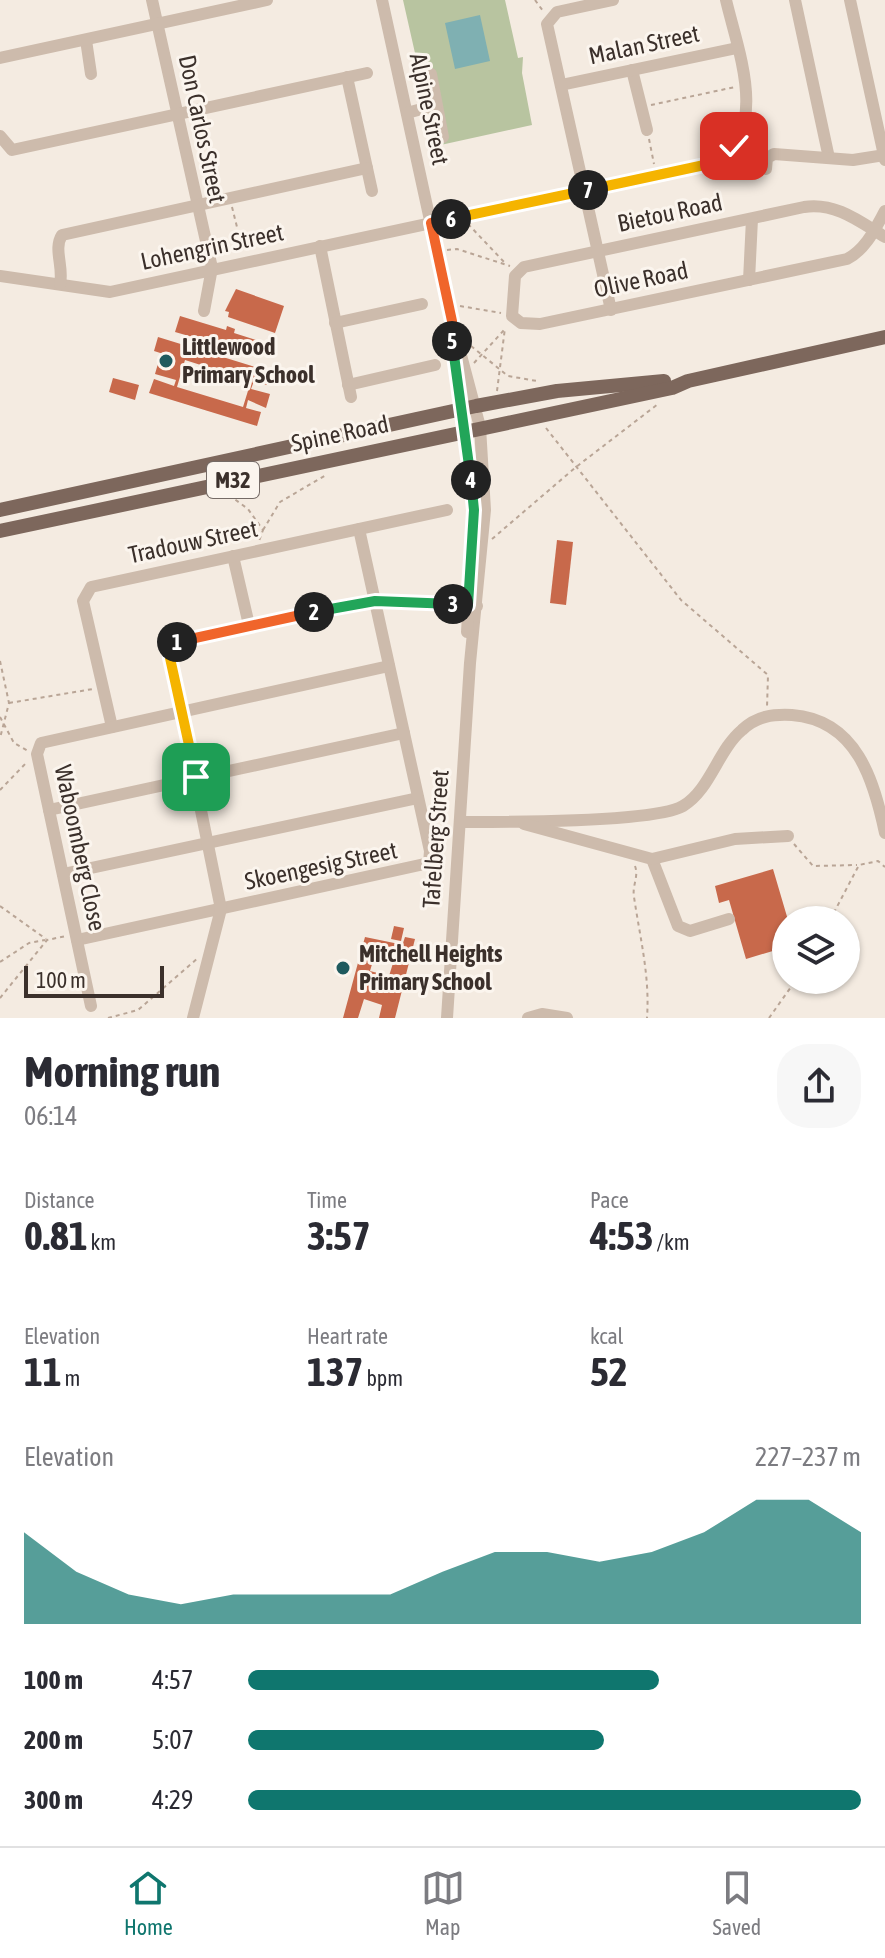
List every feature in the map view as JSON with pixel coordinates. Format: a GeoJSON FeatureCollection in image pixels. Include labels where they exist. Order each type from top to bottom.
{"type":"FeatureCollection","features":[{"type":"Feature","properties":{"kind":"main road","name":"Spine Road"},"geometry":{"type":"LineString","coordinates":[[0,510],[469,408],[557,391],[688,381],[885,337]]}},
{"type":"Feature","properties":{"kind":"main road","name":"Spine Road"},"geometry":{"type":"LineString","coordinates":[[0,531],[672,388],[688,381]]}},
{"type":"Feature","properties":{"kind":"street","name":"Don Carlos Street"},"geometry":{"type":"LineString","coordinates":[[152,0],[212,268]]}},
{"type":"Feature","properties":{"kind":"street"},"geometry":{"type":"LineString","coordinates":[[0,58],[267,0]]}},
{"type":"Feature","properties":{"kind":"street","name":"Alpine Street"},"geometry":{"type":"LineString","coordinates":[[382,0],[473,429]]}},
{"type":"Feature","properties":{"kind":"street"},"geometry":{"type":"LineString","coordinates":[[611,310],[547,24],[551,16],[613,0]]}},
{"type":"Feature","properties":{"kind":"street","name":"Lohengrin Street"},"geometry":{"type":"LineString","coordinates":[[0,276],[110,292],[709,164],[729,152],[739,139],[745,113],[745,82],[726,0]]}},
{"type":"Feature","properties":{"kind":"street"},"geometry":{"type":"LineString","coordinates":[[795,0],[829,158]]}},
{"type":"Feature","properties":{"kind":"street"},"geometry":{"type":"LineString","coordinates":[[766,169],[767,158],[774,154],[853,160],[885,157],[850,0]]}},
{"type":"Feature","properties":{"kind":"street"},"geometry":{"type":"LineString","coordinates":[[86,40],[91,74]]}},
{"type":"Feature","properties":{"kind":"street","name":"Malan Street"},"geometry":{"type":"LineString","coordinates":[[561,85],[737,48]]}},
{"type":"Feature","properties":{"kind":"street"},"geometry":{"type":"LineString","coordinates":[[632,70],[647,130]]}},
{"type":"Feature","properties":{"kind":"street"},"geometry":{"type":"LineString","coordinates":[[0,136],[12,150],[367,73]]}},
{"type":"Feature","properties":{"kind":"street"},"geometry":{"type":"LineString","coordinates":[[431,74],[443,137]]}},
{"type":"Feature","properties":{"kind":"street"},"geometry":{"type":"LineString","coordinates":[[347,77],[372,191]]}},
{"type":"Feature","properties":{"kind":"street"},"geometry":{"type":"LineString","coordinates":[[407,113],[436,105]]}},
{"type":"Feature","properties":{"kind":"street"},"geometry":{"type":"LineString","coordinates":[[60,284],[63,275],[57,245],[62,235],[367,168]]}},
{"type":"Feature","properties":{"kind":"street","name":"Bietou Road"},"geometry":{"type":"LineString","coordinates":[[598,251],[804,207],[827,206],[879,234]]}},
{"type":"Feature","properties":{"kind":"street","name":"Olive Road"},"geometry":{"type":"LineString","coordinates":[[510,321],[540,324],[847,259],[879,234],[885,211]]}},
{"type":"Feature","properties":{"kind":"street"},"geometry":{"type":"LineString","coordinates":[[749,280],[752,219]]}},
{"type":"Feature","properties":{"kind":"street"},"geometry":{"type":"LineString","coordinates":[[320,246],[350,391],[435,365]]}},
{"type":"Feature","properties":{"kind":"street","name":"Olive Road"},"geometry":{"type":"LineString","coordinates":[[512,267],[598,251]]}},
{"type":"Feature","properties":{"kind":"street"},"geometry":{"type":"LineString","coordinates":[[510,321],[512,267]]}},
{"type":"Feature","properties":{"kind":"street"},"geometry":{"type":"LineString","coordinates":[[204,311],[212,268]]}},
{"type":"Feature","properties":{"kind":"street"},"geometry":{"type":"LineString","coordinates":[[335,323],[422,304]]}},
{"type":"Feature","properties":{"kind":"street","name":"Tafelberg Street"},"geometry":{"type":"LineString","coordinates":[[447,1018],[473,605],[473,429]]}},
{"type":"Feature","properties":{"kind":"street","name":"Tradouw Street"},"geometry":{"type":"LineString","coordinates":[[112,727],[83,601],[87,591],[447,510]]}},
{"type":"Feature","properties":{"kind":"street"},"geometry":{"type":"LineString","coordinates":[[63,874],[418,798],[359,529]]}},
{"type":"Feature","properties":{"kind":"street"},"geometry":{"type":"LineString","coordinates":[[233,556],[249,625]]}},
{"type":"Feature","properties":{"kind":"street"},"geometry":{"type":"LineString","coordinates":[[193,1018],[221,909],[170,658],[174,645],[183,639],[375,601],[473,605]]}},
{"type":"Feature","properties":{"kind":"street"},"geometry":{"type":"LineString","coordinates":[[35,749],[48,741],[389,666]]}},
{"type":"Feature","properties":{"kind":"street"},"geometry":{"type":"LineString","coordinates":[[460,822],[622,817],[683,806],[699,790],[740,731],[767,716],[807,717],[851,743],[874,782],[885,833]]}},
{"type":"Feature","properties":{"kind":"street"},"geometry":{"type":"LineString","coordinates":[[49,810],[404,733]]}},
{"type":"Feature","properties":{"kind":"street","name":"Waboomberg Close"},"geometry":{"type":"LineString","coordinates":[[35,749],[91,1006]]}},
{"type":"Feature","properties":{"kind":"street","name":"Skoengesig Street"},"geometry":{"type":"LineString","coordinates":[[76,936],[221,909],[429,863],[430,851],[418,798]]}},
{"type":"Feature","properties":{"kind":"street"},"geometry":{"type":"LineString","coordinates":[[513,821],[652,859],[735,839],[788,836]]}},
{"type":"Feature","properties":{"kind":"street"},"geometry":{"type":"LineString","coordinates":[[652,859],[661,874],[678,926],[690,931],[729,919]]}},
{"type":"Feature","properties":{"kind":"street"},"geometry":{"type":"LineString","coordinates":[[528,1018],[542,1014],[567,1018]]}},
{"type":"Feature","properties":{"kind":"path"},"geometry":{"type":"LineString","coordinates":[[535,0],[545,12]]}},
{"type":"Feature","properties":{"kind":"path"},"geometry":{"type":"LineString","coordinates":[[646,107],[741,85]]}},
{"type":"Feature","properties":{"kind":"path"},"geometry":{"type":"LineString","coordinates":[[647,130],[655,167]]}},
{"type":"Feature","properties":{"kind":"path"},"geometry":{"type":"LineString","coordinates":[[231,202],[244,257]]}},
{"type":"Feature","properties":{"kind":"path"},"geometry":{"type":"LineString","coordinates":[[468,223],[512,267]]}},
{"type":"Feature","properties":{"kind":"path"},"geometry":{"type":"LineString","coordinates":[[447,250],[457,249],[512,267]]}},
{"type":"Feature","properties":{"kind":"path"},"geometry":{"type":"LineString","coordinates":[[459,306],[510,321]]}},
{"type":"Feature","properties":{"kind":"path"},"geometry":{"type":"LineString","coordinates":[[472,364],[510,321]]}},
{"type":"Feature","properties":{"kind":"path"},"geometry":{"type":"LineString","coordinates":[[497,392],[510,321]]}},
{"type":"Feature","properties":{"kind":"path"},"geometry":{"type":"LineString","coordinates":[[467,342],[499,371],[546,384]]}},
{"type":"Feature","properties":{"kind":"path"},"geometry":{"type":"LineString","coordinates":[[489,543],[576,467],[662,401]]}},
{"type":"Feature","properties":{"kind":"path"},"geometry":{"type":"LineString","coordinates":[[541,424],[681,600],[768,675],[767,716]]}},
{"type":"Feature","properties":{"kind":"path"},"geometry":{"type":"LineString","coordinates":[[260,546],[263,530],[274,507],[316,483],[333,468]]}},
{"type":"Feature","properties":{"kind":"path"},"geometry":{"type":"LineString","coordinates":[[223,491],[248,509],[263,530]]}},
{"type":"Feature","properties":{"kind":"path"},"geometry":{"type":"LineString","coordinates":[[0,661],[9,703],[0,738]]}},
{"type":"Feature","properties":{"kind":"path"},"geometry":{"type":"LineString","coordinates":[[9,703],[98,688]]}},
{"type":"Feature","properties":{"kind":"path"},"geometry":{"type":"LineString","coordinates":[[0,717],[14,743],[35,749],[0,790]]}},
{"type":"Feature","properties":{"kind":"path"},"geometry":{"type":"LineString","coordinates":[[788,836],[813,866],[859,865],[878,861],[885,867]]}},
{"type":"Feature","properties":{"kind":"path"},"geometry":{"type":"LineString","coordinates":[[630,853],[638,874],[633,892],[649,993],[647,1018]]}},
{"type":"Feature","properties":{"kind":"path"},"geometry":{"type":"LineString","coordinates":[[837,906],[859,865]]}},
{"type":"Feature","properties":{"kind":"path"},"geometry":{"type":"LineString","coordinates":[[0,906],[47,940]]}},
{"type":"Feature","properties":{"kind":"path"},"geometry":{"type":"LineString","coordinates":[[0,962],[29,943],[76,936]]}},
{"type":"Feature","properties":{"kind":"path"},"geometry":{"type":"LineString","coordinates":[[0,998],[47,940]]}},
{"type":"Feature","properties":{"kind":"path"},"geometry":{"type":"LineString","coordinates":[[108,1018],[138,1010],[199,957],[211,957]]}},
{"type":"Feature","properties":{"kind":"path"},"geometry":{"type":"LineString","coordinates":[[769,1018],[786,994]]}},
{"type":"Feature","properties":{"kind":"green space"},"geometry":{"type":"Polygon","coordinates":[[[403,0],[505,0],[518,58],[523,57],[522,73],[532,125],[436,146],[403,0]]]}},
{"type":"Feature","properties":{"kind":"water"},"geometry":{"type":"Polygon","coordinates":[[[480,15],[490,61],[455,69],[445,23],[480,15]]]}},
{"type":"Feature","properties":{"kind":"building"},"geometry":{"type":"Polygon","coordinates":[[[236,289],[284,306],[275,333],[228,317],[229,312],[225,311],[236,289]]]}},
{"type":"Feature","properties":{"kind":"building"},"geometry":{"type":"Polygon","coordinates":[[[180,316],[226,330],[227,326],[235,329],[234,333],[256,340],[252,354],[175,332],[180,316]]]}},
{"type":"Feature","properties":{"kind":"building"},"geometry":{"type":"Polygon","coordinates":[[[158,337],[271,372],[267,385],[254,381],[251,389],[270,394],[266,408],[248,400],[246,408],[261,412],[257,426],[149,393],[154,379],[174,386],[176,380],[155,374],[159,360],[171,364],[173,357],[154,351],[158,337]],[[185,360],[177,387],[243,407],[251,381],[185,360]]]}},
{"type":"Feature","properties":{"kind":"building"},"geometry":{"type":"Polygon","coordinates":[[[113,378],[139,385],[135,400],[109,392],[113,378]]]}},
{"type":"Feature","properties":{"kind":"building"},"geometry":{"type":"Polygon","coordinates":[[[557,540],[573,542],[566,605],[550,603],[557,540]]]}},
{"type":"Feature","properties":{"kind":"building"},"geometry":{"type":"Polygon","coordinates":[[[773,869],[784,906],[772,906],[772,951],[746,959],[729,900],[719,903],[715,886],[773,869]]]}},
{"type":"Feature","properties":{"kind":"building"},"geometry":{"type":"Polygon","coordinates":[[[394,926],[404,928],[401,941],[391,939],[394,926]]]}},
{"type":"Feature","properties":{"kind":"building"},"geometry":{"type":"Polygon","coordinates":[[[365,937],[399,944],[405,937],[415,939],[395,1018],[379,1018],[382,1005],[364,999],[358,1018],[343,1018],[365,937]],[[375,954],[370,971],[389,976],[394,960],[375,954]]]}},
{"type":"Feature","properties":{"kind":"place","name":"Littlewood Primary School"},"geometry":{"type":"Point","coordinates":[166,361]}},
{"type":"Feature","properties":{"kind":"place","name":"Mitchell Heights Primary School"},"geometry":{"type":"Point","coordinates":[343,968]}},
{"type":"Feature","properties":{"kind":"route"},"geometry":{"type":"LineString","coordinates":[[196,777],[170,658],[178,641],[375,601],[468,605],[474,510],[452,344],[452,321],[431,223],[709,164],[734,146]]}}]}
